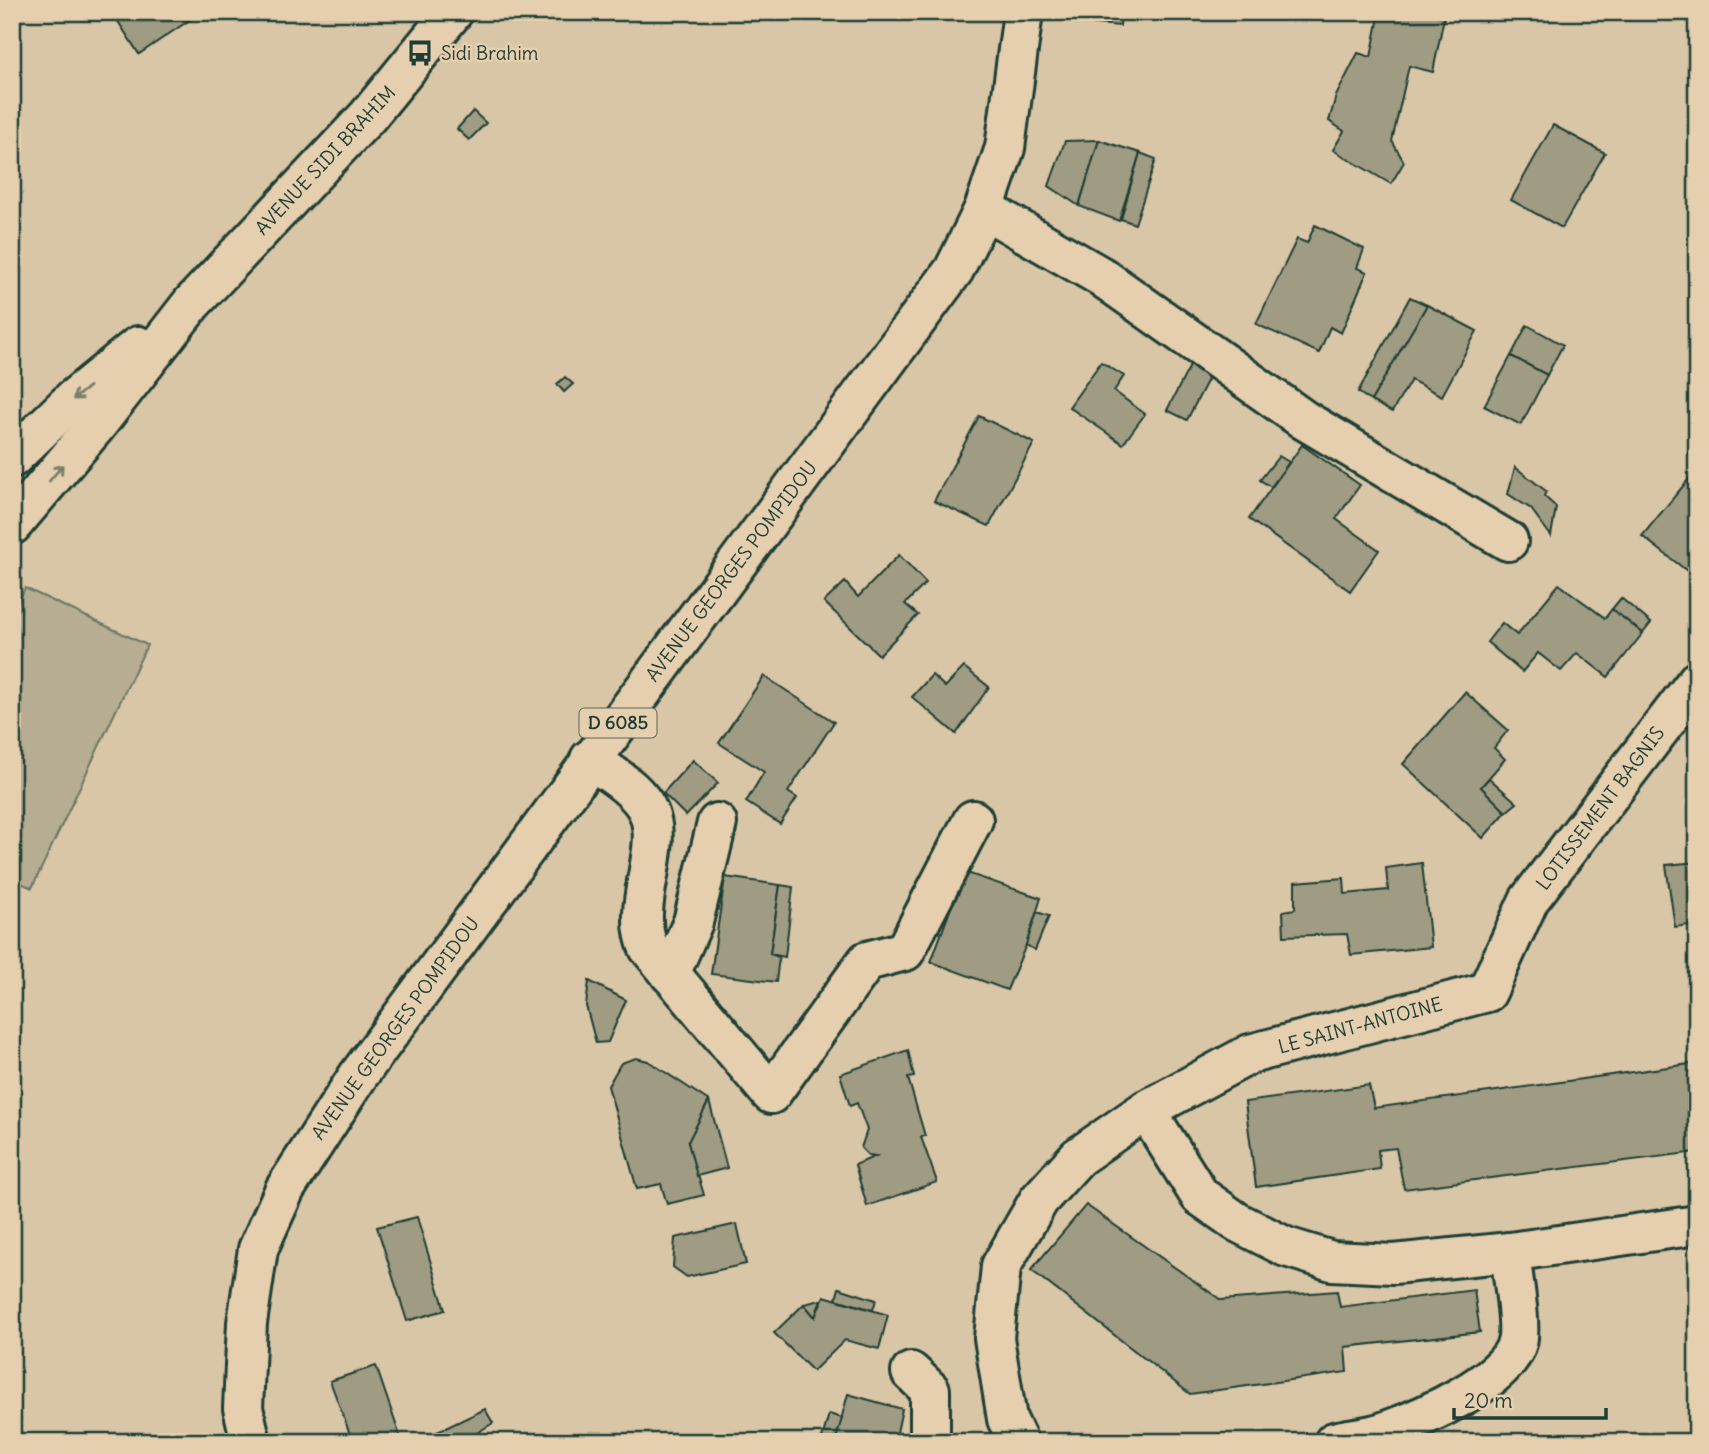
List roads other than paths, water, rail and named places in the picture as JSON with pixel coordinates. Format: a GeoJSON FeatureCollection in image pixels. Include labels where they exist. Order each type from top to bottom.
{"type":"FeatureCollection","features":[{"type":"Feature","properties":{"kind":"street","name":"AVENUE SIDI BRAHIM"},"geometry":{"type":"LineString","coordinates":[[12,524],[96,426],[192,303],[368,117],[453,12]]}},
{"type":"Feature","properties":{"kind":"street","name":"AVENUE GEORGES POMPIDOU"},"geometry":{"type":"LineString","coordinates":[[251,1442],[243,1408],[247,1323],[258,1250],[285,1189],[358,1076],[590,759],[913,329],[954,270],[984,209],[1005,148],[1023,12]]}},
{"type":"Feature","properties":{"kind":"street"},"geometry":{"type":"LineString","coordinates":[[984,209],[1101,277],[1304,420],[1508,541]]}},
{"type":"Feature","properties":{"kind":"street","name":"AVENUE SIDI BRAHIM"},"geometry":{"type":"LineString","coordinates":[[12,458],[73,399],[192,303]]}},
{"type":"Feature","properties":{"kind":"street","name":"LOTISSEMENT BAGNIS"},"geometry":{"type":"LineString","coordinates":[[1530,901],[1697,681]]}},
{"type":"Feature","properties":{"kind":"street"},"geometry":{"type":"LineString","coordinates":[[590,759],[632,790],[647,807],[652,860],[641,931],[649,948],[771,1094],[867,961],[905,951],[973,820]]}},
{"type":"Feature","properties":{"kind":"street"},"geometry":{"type":"LineString","coordinates":[[670,974],[693,922],[717,823]]}},
{"type":"Feature","properties":{"kind":"street","name":"LE SAINT-ANTOINE"},"geometry":{"type":"LineString","coordinates":[[1018,1442],[1007,1419],[994,1338],[1001,1266],[1039,1200],[1079,1157],[1146,1110],[1250,1054],[1486,992],[1530,901]]}},
{"type":"Feature","properties":{"kind":"street"},"geometry":{"type":"LineString","coordinates":[[1146,1110],[1200,1196],[1237,1222],[1286,1247],[1332,1261],[1394,1264],[1510,1252],[1697,1225]]}},
{"type":"Feature","properties":{"kind":"street"},"geometry":{"type":"LineString","coordinates":[[1334,1442],[1384,1432],[1438,1409],[1497,1372],[1512,1356],[1518,1340],[1510,1252]]}},
{"type":"Feature","properties":{"kind":"street"},"geometry":{"type":"LineString","coordinates":[[911,1372],[930,1390],[930,1442]]}},
{"type":"Feature","properties":{"kind":"place","name":"Sidi Brahim"},"geometry":{"type":"Point","coordinates":[420,53]}}]}
